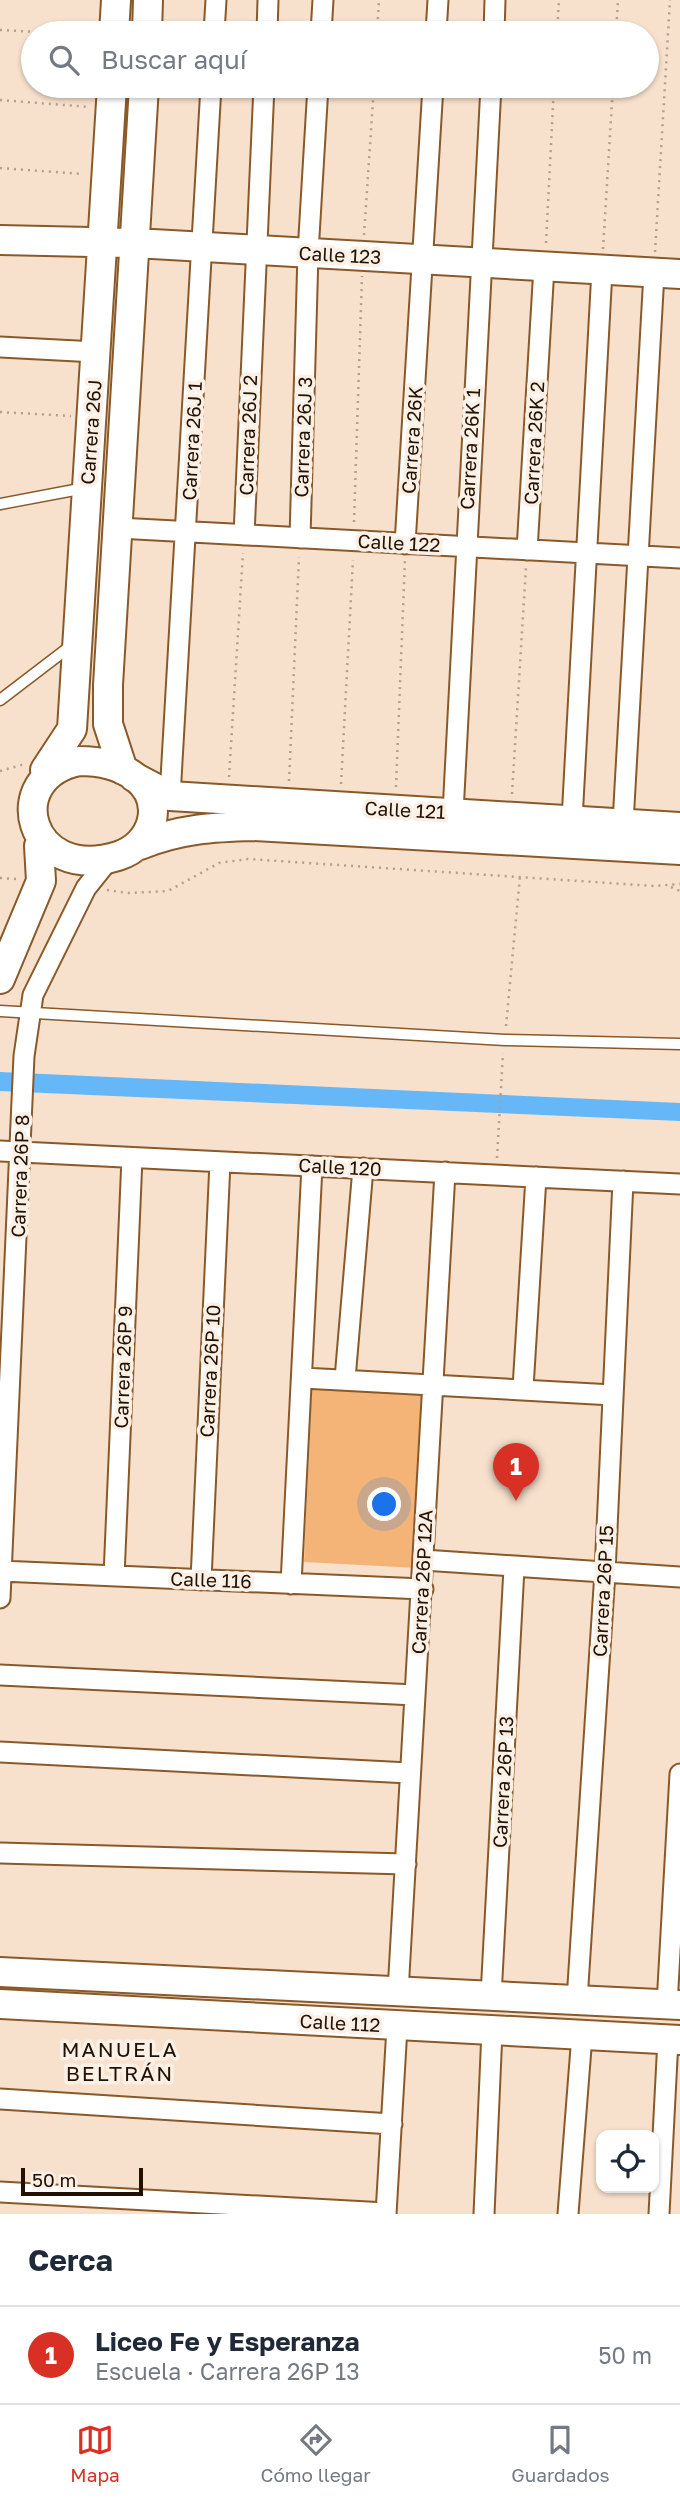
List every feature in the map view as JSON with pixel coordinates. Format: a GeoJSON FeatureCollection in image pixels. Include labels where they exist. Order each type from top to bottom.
{"type":"FeatureCollection","features":[{"type":"Feature","properties":{"kind":"street"},"geometry":{"type":"LineString","coordinates":[[115,21],[116,0]]}},
{"type":"Feature","properties":{"kind":"street"},"geometry":{"type":"LineString","coordinates":[[147,21],[148,0]]}},
{"type":"Feature","properties":{"kind":"street"},"geometry":{"type":"LineString","coordinates":[[215,21],[216,0]]}},
{"type":"Feature","properties":{"kind":"street"},"geometry":{"type":"LineString","coordinates":[[267,21],[268,0]]}},
{"type":"Feature","properties":{"kind":"street"},"geometry":{"type":"LineString","coordinates":[[322,21],[323,0]]}},
{"type":"Feature","properties":{"kind":"street"},"geometry":{"type":"LineString","coordinates":[[437,21],[438,0]]}},
{"type":"Feature","properties":{"kind":"street"},"geometry":{"type":"LineString","coordinates":[[494,21],[495,0]]}},
{"type":"Feature","properties":{"kind":"street","name":"Carrera 26J"},"geometry":{"type":"LineString","coordinates":[[28,778],[58,754],[72,729],[106,206],[104,98]]}},
{"type":"Feature","properties":{"kind":"street","name":"Carrera 26J"},"geometry":{"type":"LineString","coordinates":[[129,773],[108,724],[143,98]]}},
{"type":"Feature","properties":{"kind":"street","name":"Carrera 26J 1"},"geometry":{"type":"LineString","coordinates":[[170,796],[210,98]]}},
{"type":"Feature","properties":{"kind":"street","name":"Carrera 26J 2"},"geometry":{"type":"LineString","coordinates":[[244,535],[263,98]]}},
{"type":"Feature","properties":{"kind":"street","name":"Carrera 26J 3"},"geometry":{"type":"LineString","coordinates":[[300,538],[308,253],[317,98]]}},
{"type":"Feature","properties":{"kind":"street","name":"Carrera 26K"},"geometry":{"type":"LineString","coordinates":[[405,544],[432,98]]}},
{"type":"Feature","properties":{"kind":"street","name":"Carrera 26K 1"},"geometry":{"type":"LineString","coordinates":[[453,813],[490,98]]}},
{"type":"Feature","properties":{"kind":"street"},"geometry":{"type":"LineString","coordinates":[[101,281],[83,255],[61,240],[91,224],[106,206]]}},
{"type":"Feature","properties":{"kind":"street"},"geometry":{"type":"LineString","coordinates":[[138,206],[146,228],[163,243],[174,246]]}},
{"type":"Feature","properties":{"kind":"street","name":"Calle 123"},"geometry":{"type":"LineString","coordinates":[[0,240],[135,243],[667,274]]}},
{"type":"Feature","properties":{"kind":"street"},"geometry":{"type":"LineString","coordinates":[[132,283],[143,264],[152,256],[174,246]]}},
{"type":"Feature","properties":{"kind":"street","name":"Carrera 26K 2"},"geometry":{"type":"LineString","coordinates":[[527,550],[544,267]]}},
{"type":"Feature","properties":{"kind":"street"},"geometry":{"type":"LineString","coordinates":[[572,820],[602,270]]}},
{"type":"Feature","properties":{"kind":"street"},"geometry":{"type":"LineString","coordinates":[[623,823],[637,556],[667,274]]}},
{"type":"Feature","properties":{"kind":"street"},"geometry":{"type":"LineString","coordinates":[[0,347],[96,352]]}},
{"type":"Feature","properties":{"kind":"street","name":"Calle 122"},"geometry":{"type":"LineString","coordinates":[[118,528],[680,558]]}},
{"type":"Feature","properties":{"kind":"street"},"geometry":{"type":"LineString","coordinates":[[0,979],[41,881],[21,823],[20,804],[28,778],[79,761],[98,762],[129,773],[147,792],[153,813],[149,832],[140,845],[110,858],[77,860],[26,836]]}},
{"type":"Feature","properties":{"kind":"street","name":"Calle 121"},"geometry":{"type":"LineString","coordinates":[[129,773],[170,796],[680,827]]}},
{"type":"Feature","properties":{"kind":"street","name":"Calle 121"},"geometry":{"type":"LineString","coordinates":[[140,845],[169,833],[196,827],[254,826],[680,850]]}},
{"type":"Feature","properties":{"kind":"street","name":"Carrera 26P 8"},"geometry":{"type":"LineString","coordinates":[[0,1598],[22,1152],[24,1056],[33,995],[86,888],[110,858]]}},
{"type":"Feature","properties":{"kind":"street","name":"Calle 120"},"geometry":{"type":"LineString","coordinates":[[0,1151],[680,1184]]}},
{"type":"Feature","properties":{"kind":"street","name":"Carrera 26P 9"},"geometry":{"type":"LineString","coordinates":[[114,1576],[132,1158]]}},
{"type":"Feature","properties":{"kind":"street","name":"Carrera 26P 10"},"geometry":{"type":"LineString","coordinates":[[201,1580],[220,1162]]}},
{"type":"Feature","properties":{"kind":"street"},"geometry":{"type":"LineString","coordinates":[[291,1584],[312,1166]]}},
{"type":"Feature","properties":{"kind":"street"},"geometry":{"type":"LineString","coordinates":[[345,1379],[363,1168]]}},
{"type":"Feature","properties":{"kind":"street","name":"Carrera 26P 12A"},"geometry":{"type":"LineString","coordinates":[[398,1992],[445,1172]]}},
{"type":"Feature","properties":{"kind":"street"},"geometry":{"type":"LineString","coordinates":[[523,1388],[536,1177]]}},
{"type":"Feature","properties":{"kind":"street","name":"Carrera 26P 15"},"geometry":{"type":"LineString","coordinates":[[577,2000],[605,1572],[624,1181]]}},
{"type":"Feature","properties":{"kind":"street"},"geometry":{"type":"LineString","coordinates":[[303,1378],[613,1395]]}},
{"type":"Feature","properties":{"kind":"street"},"geometry":{"type":"LineString","coordinates":[[423,1560],[680,1577]]}},
{"type":"Feature","properties":{"kind":"street","name":"Carrera 26P 13"},"geometry":{"type":"LineString","coordinates":[[491,1996],[514,1568]]}},
{"type":"Feature","properties":{"kind":"street","name":"Calle 116"},"geometry":{"type":"LineString","coordinates":[[1,1571],[423,1589]]}},
{"type":"Feature","properties":{"kind":"street"},"geometry":{"type":"LineString","coordinates":[[0,1675],[415,1695]]}},
{"type":"Feature","properties":{"kind":"street"},"geometry":{"type":"LineString","coordinates":[[0,1752],[409,1773]]}},
{"type":"Feature","properties":{"kind":"street"},"geometry":{"type":"LineString","coordinates":[[674,2005],[680,1774]]}},
{"type":"Feature","properties":{"kind":"street"},"geometry":{"type":"LineString","coordinates":[[0,1853],[406,1864]]}},
{"type":"Feature","properties":{"kind":"street","name":"Calle 112"},"geometry":{"type":"LineString","coordinates":[[0,1972],[674,2005]]}},
{"type":"Feature","properties":{"kind":"street","name":"Calle 112"},"geometry":{"type":"LineString","coordinates":[[0,2004],[674,2039]]}},
{"type":"Feature","properties":{"kind":"street"},"geometry":{"type":"LineString","coordinates":[[0,2192],[386,2214],[397,2026]]}},
{"type":"Feature","properties":{"kind":"street"},"geometry":{"type":"LineString","coordinates":[[484,2214],[492,2031]]}},
{"type":"Feature","properties":{"kind":"street"},"geometry":{"type":"LineString","coordinates":[[568,2214],[582,2035]]}},
{"type":"Feature","properties":{"kind":"street"},"geometry":{"type":"LineString","coordinates":[[659,2214],[674,2039]]}},
{"type":"Feature","properties":{"kind":"street"},"geometry":{"type":"LineString","coordinates":[[0,2099],[392,2124]]}},
{"type":"Feature","properties":{"kind":"lane"},"geometry":{"type":"LineString","coordinates":[[0,505],[87,488]]}},
{"type":"Feature","properties":{"kind":"lane"},"geometry":{"type":"LineString","coordinates":[[0,700],[78,642]]}},
{"type":"Feature","properties":{"kind":"lane"},"geometry":{"type":"LineString","coordinates":[[0,1011],[505,1040],[680,1044]]}},
{"type":"Feature","properties":{"kind":"path"},"geometry":{"type":"LineString","coordinates":[[378,21],[379,0]]}},
{"type":"Feature","properties":{"kind":"path"},"geometry":{"type":"LineString","coordinates":[[558,21],[559,0]]}},
{"type":"Feature","properties":{"kind":"path"},"geometry":{"type":"LineString","coordinates":[[617,21],[618,0]]}},
{"type":"Feature","properties":{"kind":"path"},"geometry":{"type":"LineString","coordinates":[[667,274],[670,0]]}},
{"type":"Feature","properties":{"kind":"path"},"geometry":{"type":"LineString","coordinates":[[0,30],[21,31]]}},
{"type":"Feature","properties":{"kind":"path"},"geometry":{"type":"LineString","coordinates":[[0,100],[69,98]]}},
{"type":"Feature","properties":{"kind":"path"},"geometry":{"type":"LineString","coordinates":[[341,790],[354,541],[363,257],[372,98]]}},
{"type":"Feature","properties":{"kind":"path"},"geometry":{"type":"LineString","coordinates":[[544,267],[553,98]]}},
{"type":"Feature","properties":{"kind":"path"},"geometry":{"type":"LineString","coordinates":[[602,270],[612,98]]}},
{"type":"Feature","properties":{"kind":"path"},"geometry":{"type":"LineString","coordinates":[[0,168],[93,174]]}},
{"type":"Feature","properties":{"kind":"path"},"geometry":{"type":"LineString","coordinates":[[0,412],[81,417]]}},
{"type":"Feature","properties":{"kind":"path"},"geometry":{"type":"LineString","coordinates":[[228,784],[244,535]]}},
{"type":"Feature","properties":{"kind":"path"},"geometry":{"type":"LineString","coordinates":[[288,788],[300,538]]}},
{"type":"Feature","properties":{"kind":"path"},"geometry":{"type":"LineString","coordinates":[[396,794],[405,544]]}},
{"type":"Feature","properties":{"kind":"path"},"geometry":{"type":"LineString","coordinates":[[511,801],[527,550]]}},
{"type":"Feature","properties":{"kind":"path"},"geometry":{"type":"LineString","coordinates":[[86,888],[129,893],[168,891],[219,863],[248,859],[671,887],[680,891]]}},
{"type":"Feature","properties":{"kind":"path"},"geometry":{"type":"LineString","coordinates":[[496,1175],[501,1082],[520,876]]}},
{"type":"Feature","properties":{"kind":"path"},"geometry":{"type":"LineString","coordinates":[[671,887],[680,884]]}},
{"type":"Feature","properties":{"kind":"shaded area"},"geometry":{"type":"Polygon","coordinates":[[[312,1386],[424,1391],[417,1568],[304,1562],[312,1386]]]}},
{"type":"Feature","properties":{"kind":"water"},"geometry":{"type":"Polygon","coordinates":[[[0,1072],[680,1103],[680,1121],[0,1091],[0,1072]]]}},
{"type":"Feature","properties":{"kind":"place","name":"Liceo Fe y Esperanza"},"geometry":{"type":"Point","coordinates":[516,1501]}},
{"type":"Feature","properties":{"kind":"district","name":"MANUELA BELTRÁN"},"geometry":{"type":"Point","coordinates":[120,2062]}}]}
